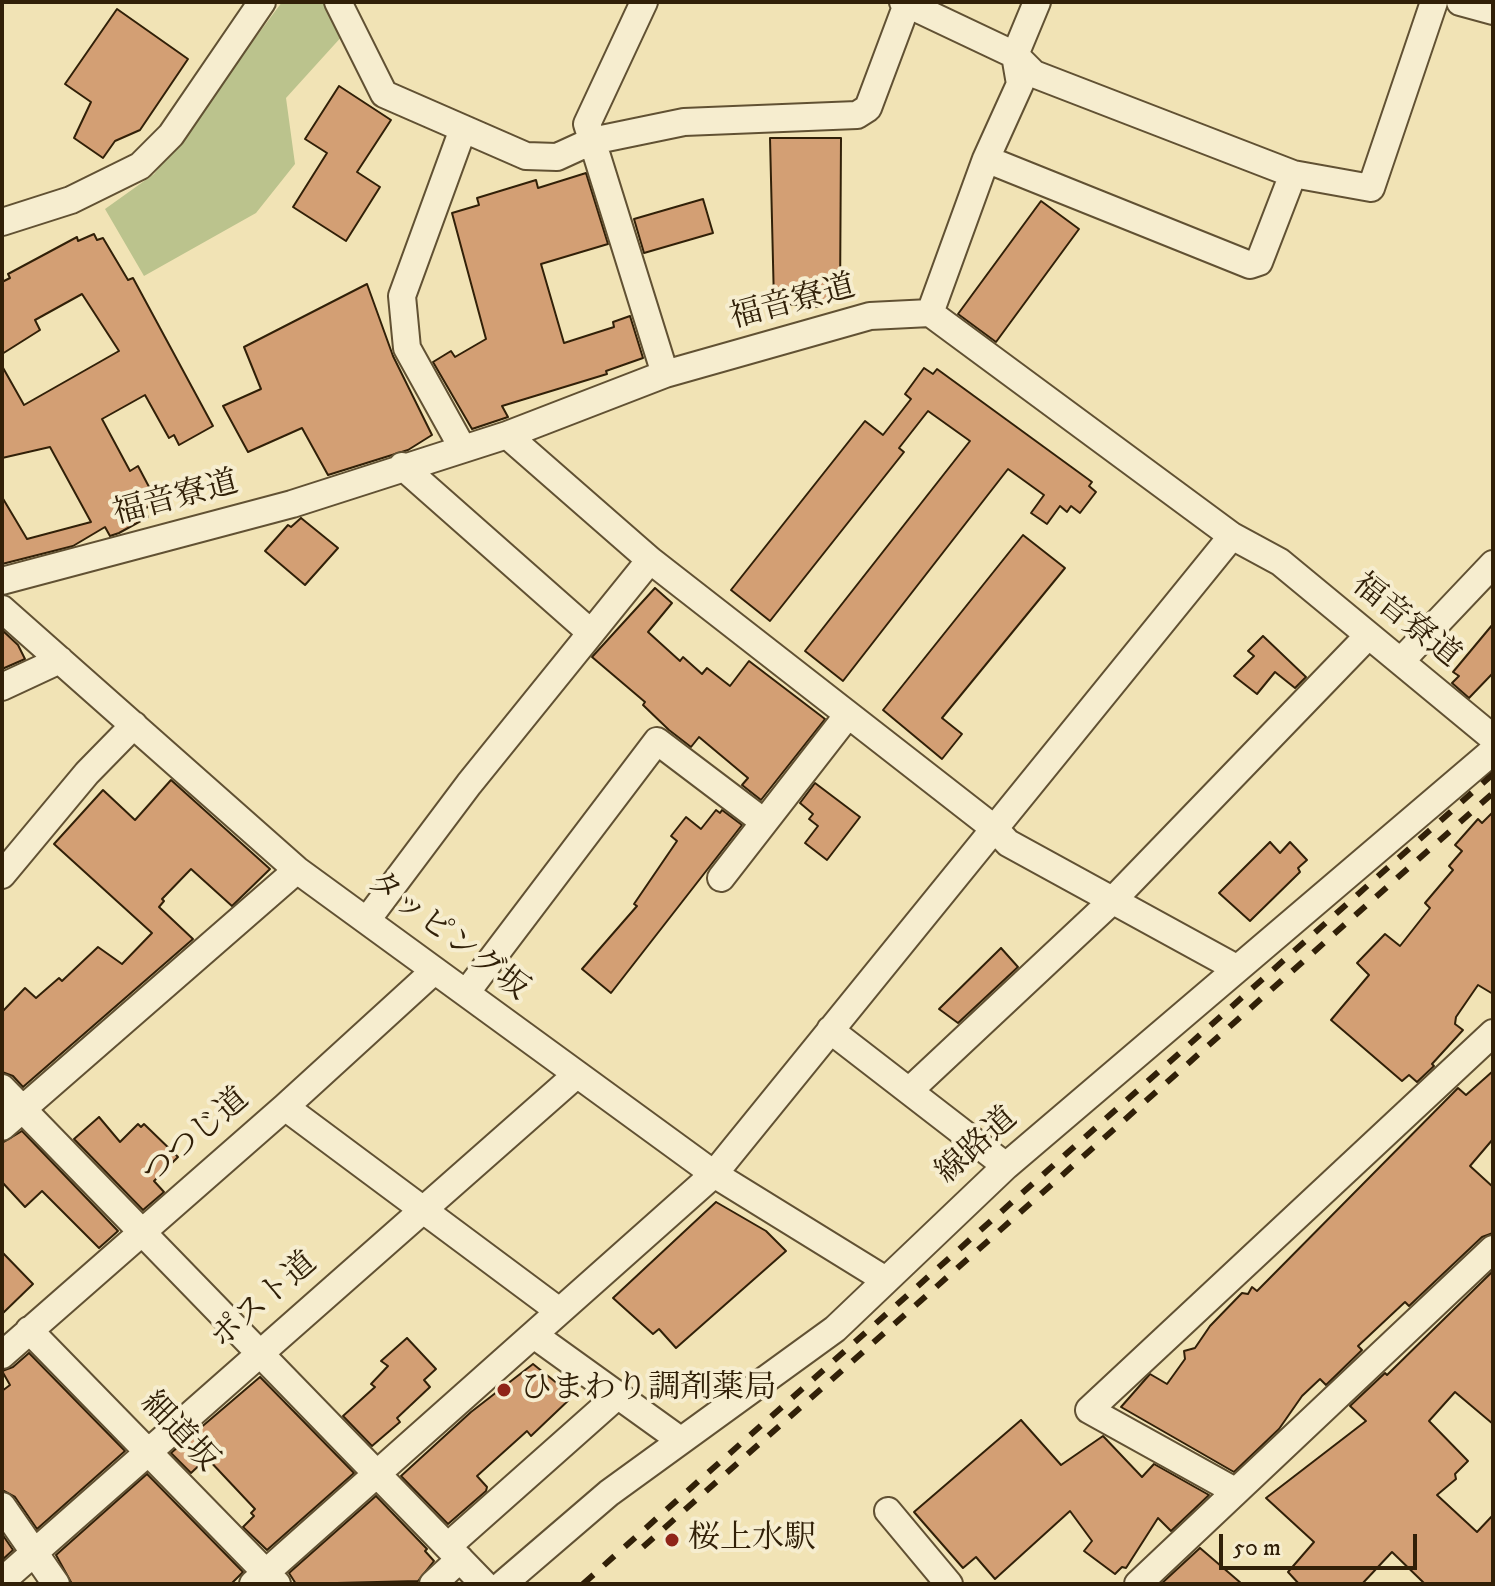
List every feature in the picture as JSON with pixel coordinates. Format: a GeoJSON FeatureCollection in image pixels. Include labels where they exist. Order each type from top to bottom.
{"type":"FeatureCollection","features":[{"type":"Feature","properties":{"kind":"street"},"geometry":{"type":"LineString","coordinates":[[2,222],[71,200],[140,166],[171,135],[262,2]]}},
{"type":"Feature","properties":{"kind":"street"},"geometry":{"type":"LineString","coordinates":[[338,2],[384,94],[526,156],[557,157],[592,141],[684,122],[857,115],[868,108],[905,3],[1015,55],[1034,74],[1293,174],[1371,188],[1434,2]]}},
{"type":"Feature","properties":{"kind":"street"},"geometry":{"type":"LineString","coordinates":[[644,2],[587,124],[665,374]]}},
{"type":"Feature","properties":{"kind":"street"},"geometry":{"type":"LineString","coordinates":[[930,313],[986,159],[1020,84],[1015,55],[1037,2]]}},
{"type":"Feature","properties":{"kind":"street"},"geometry":{"type":"LineString","coordinates":[[1460,2],[1493,11]]}},
{"type":"Feature","properties":{"kind":"street"},"geometry":{"type":"LineString","coordinates":[[463,129],[402,296],[407,348],[463,449]]}},
{"type":"Feature","properties":{"kind":"street"},"geometry":{"type":"LineString","coordinates":[[986,159],[1250,265],[1259,262],[1293,174]]}},
{"type":"Feature","properties":{"kind":"street","name":"福音寮道"},"geometry":{"type":"LineString","coordinates":[[2,581],[203,530],[463,449],[665,374],[870,316],[930,313],[1232,536],[1280,562],[1493,738]]}},
{"type":"Feature","properties":{"kind":"street"},"geometry":{"type":"LineString","coordinates":[[507,435],[650,560],[995,829],[1008,843],[1236,968]]}},
{"type":"Feature","properties":{"kind":"street"},"geometry":{"type":"LineString","coordinates":[[402,466],[590,632]]}},
{"type":"Feature","properties":{"kind":"street"},"geometry":{"type":"LineString","coordinates":[[265,1580],[374,1474],[559,1311],[638,1246],[714,1174],[1232,536]]}},
{"type":"Feature","properties":{"kind":"street"},"geometry":{"type":"LineString","coordinates":[[367,920],[469,784],[650,560]]}},
{"type":"Feature","properties":{"kind":"street"},"geometry":{"type":"LineString","coordinates":[[1401,661],[1493,564]]}},
{"type":"Feature","properties":{"kind":"street","name":"タッピング坂"},"geometry":{"type":"LineString","coordinates":[[2,609],[297,870],[575,1076],[714,1174],[884,1279]]}},
{"type":"Feature","properties":{"kind":"street"},"geometry":{"type":"LineString","coordinates":[[910,1090],[1113,900],[1367,637]]}},
{"type":"Feature","properties":{"kind":"street"},"geometry":{"type":"LineString","coordinates":[[2,687],[60,660]]}},
{"type":"Feature","properties":{"kind":"street"},"geometry":{"type":"LineString","coordinates":[[721,878],[847,716]]}},
{"type":"Feature","properties":{"kind":"street"},"geometry":{"type":"LineString","coordinates":[[2,875],[87,773],[134,725]]}},
{"type":"Feature","properties":{"kind":"street"},"geometry":{"type":"LineString","coordinates":[[466,993],[657,741],[764,822]]}},
{"type":"Feature","properties":{"kind":"street","name":"線路道"},"geometry":{"type":"LineString","coordinates":[[503,1584],[609,1493],[835,1329],[1006,1166],[1493,751]]}},
{"type":"Feature","properties":{"kind":"street"},"geometry":{"type":"LineString","coordinates":[[2,1127],[297,870]]}},
{"type":"Feature","properties":{"kind":"street","name":"つつじ道"},"geometry":{"type":"LineString","coordinates":[[2,1355],[285,1107],[434,971]]}},
{"type":"Feature","properties":{"kind":"street"},"geometry":{"type":"LineString","coordinates":[[830,1030],[1006,1166]]}},
{"type":"Feature","properties":{"kind":"street"},"geometry":{"type":"LineString","coordinates":[[1235,1491],[1089,1410],[1493,1033]]}},
{"type":"Feature","properties":{"kind":"street","name":"ポスト道"},"geometry":{"type":"LineString","coordinates":[[2,1581],[575,1076]]}},
{"type":"Feature","properties":{"kind":"street"},"geometry":{"type":"LineString","coordinates":[[2,1088],[484,1584]]}},
{"type":"Feature","properties":{"kind":"street"},"geometry":{"type":"LineString","coordinates":[[285,1107],[559,1311]]}},
{"type":"Feature","properties":{"kind":"street"},"geometry":{"type":"LineString","coordinates":[[1138,1584],[1493,1249]]}},
{"type":"Feature","properties":{"kind":"street","name":"細道坂"},"geometry":{"type":"LineString","coordinates":[[29,1330],[148,1451],[265,1580]]}},
{"type":"Feature","properties":{"kind":"street"},"geometry":{"type":"LineString","coordinates":[[534,1335],[680,1440]]}},
{"type":"Feature","properties":{"kind":"street"},"geometry":{"type":"LineString","coordinates":[[433,1584],[454,1553],[617,1396]]}},
{"type":"Feature","properties":{"kind":"street"},"geometry":{"type":"LineString","coordinates":[[2,1506],[56,1584]]}},
{"type":"Feature","properties":{"kind":"street"},"geometry":{"type":"LineString","coordinates":[[888,1511],[949,1584]]}},
{"type":"Feature","properties":{"kind":"green space"},"geometry":{"type":"Polygon","coordinates":[[[282,2],[327,2],[344,34],[286,98],[295,164],[256,213],[144,276],[105,209],[154,174],[282,2]]]}},
{"type":"Feature","properties":{"kind":"building"},"geometry":{"type":"Polygon","coordinates":[[[117,9],[188,59],[140,130],[115,141],[103,158],[74,138],[91,102],[65,84],[117,9]]]}},
{"type":"Feature","properties":{"kind":"building"},"geometry":{"type":"Polygon","coordinates":[[[339,86],[391,120],[357,172],[380,187],[346,241],[293,207],[327,153],[305,139],[339,86]]]}},
{"type":"Feature","properties":{"kind":"building"},"geometry":{"type":"Polygon","coordinates":[[[770,138],[841,138],[840,302],[820,302],[820,307],[774,303],[770,138]]]}},
{"type":"Feature","properties":{"kind":"building"},"geometry":{"type":"Polygon","coordinates":[[[586,173],[608,244],[541,264],[564,343],[614,327],[613,322],[630,316],[643,358],[606,371],[607,374],[502,406],[508,417],[472,429],[433,362],[451,351],[455,357],[486,339],[452,213],[479,205],[477,198],[536,180],[538,188],[586,173]]]}},
{"type":"Feature","properties":{"kind":"building"},"geometry":{"type":"Polygon","coordinates":[[[703,199],[713,233],[644,253],[634,219],[703,199]]]}},
{"type":"Feature","properties":{"kind":"building"},"geometry":{"type":"Polygon","coordinates":[[[1041,201],[1079,229],[996,342],[958,314],[1041,201]]]}},
{"type":"Feature","properties":{"kind":"building"},"geometry":{"type":"Polygon","coordinates":[[[94,234],[97,240],[103,238],[128,280],[133,278],[213,426],[179,445],[174,435],[169,438],[145,395],[102,419],[130,471],[138,466],[157,502],[144,509],[148,517],[110,536],[105,527],[73,546],[2,564],[2,497],[27,539],[91,522],[50,447],[2,458],[2,366],[24,405],[119,351],[82,294],[35,320],[40,330],[2,354],[2,282],[10,278],[8,274],[77,237],[78,241],[94,234]]]}},
{"type":"Feature","properties":{"kind":"building"},"geometry":{"type":"Polygon","coordinates":[[[367,284],[393,356],[432,435],[408,450],[328,475],[302,428],[248,452],[223,406],[261,389],[244,347],[367,284]]]}},
{"type":"Feature","properties":{"kind":"building"},"geometry":{"type":"Polygon","coordinates":[[[924,368],[933,374],[937,369],[1092,482],[1089,486],[1096,492],[1080,513],[1071,506],[1067,512],[1060,506],[1047,524],[1031,513],[1044,495],[1008,469],[843,681],[805,651],[970,441],[928,411],[899,448],[904,452],[770,621],[731,590],[865,421],[883,435],[911,399],[905,394],[924,368]]]}},
{"type":"Feature","properties":{"kind":"building"},"geometry":{"type":"Polygon","coordinates":[[[301,518],[338,548],[305,585],[265,551],[288,525],[291,527],[301,518]]]}},
{"type":"Feature","properties":{"kind":"building"},"geometry":{"type":"Polygon","coordinates":[[[1023,535],[1065,568],[942,718],[962,734],[942,759],[883,710],[1023,535]]]}},
{"type":"Feature","properties":{"kind":"building"},"geometry":{"type":"Polygon","coordinates":[[[655,588],[672,603],[648,632],[680,661],[683,657],[702,674],[707,668],[730,686],[749,661],[825,719],[761,800],[742,785],[748,778],[699,737],[691,747],[669,730],[643,705],[645,702],[592,657],[655,588]]]}},
{"type":"Feature","properties":{"kind":"building"},"geometry":{"type":"Polygon","coordinates":[[[1493,624],[1493,673],[1469,698],[1452,683],[1459,676],[1453,672],[1493,624]]]}},
{"type":"Feature","properties":{"kind":"building"},"geometry":{"type":"Polygon","coordinates":[[[2,630],[18,645],[25,659],[2,669],[2,630]]]}},
{"type":"Feature","properties":{"kind":"building"},"geometry":{"type":"Polygon","coordinates":[[[1263,636],[1306,677],[1295,688],[1275,672],[1257,694],[1234,676],[1254,656],[1248,651],[1263,636]]]}},
{"type":"Feature","properties":{"kind":"building"},"geometry":{"type":"Polygon","coordinates":[[[171,780],[270,869],[232,906],[191,869],[162,899],[164,901],[159,907],[193,939],[23,1087],[13,1076],[2,1072],[2,1012],[25,988],[36,998],[59,978],[62,981],[98,947],[122,964],[152,933],[54,844],[103,790],[135,820],[171,780]]]}},
{"type":"Feature","properties":{"kind":"building"},"geometry":{"type":"Polygon","coordinates":[[[815,783],[860,817],[827,860],[805,843],[818,826],[809,819],[813,814],[800,803],[815,783]]]}},
{"type":"Feature","properties":{"kind":"building"},"geometry":{"type":"Polygon","coordinates":[[[716,810],[720,813],[722,810],[742,825],[611,993],[582,969],[637,906],[634,904],[677,841],[671,836],[686,817],[701,829],[716,810]]]}},
{"type":"Feature","properties":{"kind":"building"},"geometry":{"type":"Polygon","coordinates":[[[1493,812],[1493,994],[1478,985],[1456,1017],[1455,1024],[1463,1030],[1417,1082],[1409,1075],[1402,1081],[1331,1020],[1369,975],[1357,963],[1385,934],[1400,946],[1430,908],[1425,903],[1453,870],[1449,866],[1462,851],[1455,845],[1478,819],[1482,823],[1493,812]]]}},
{"type":"Feature","properties":{"kind":"building"},"geometry":{"type":"Polygon","coordinates":[[[1270,842],[1280,853],[1290,842],[1307,860],[1298,868],[1300,872],[1250,921],[1219,893],[1270,842]]]}},
{"type":"Feature","properties":{"kind":"building"},"geometry":{"type":"Polygon","coordinates":[[[1001,948],[1018,967],[958,1023],[939,1009],[1001,948]]]}},
{"type":"Feature","properties":{"kind":"building"},"geometry":{"type":"Polygon","coordinates":[[[1493,1071],[1493,1139],[1470,1166],[1493,1187],[1493,1233],[1482,1237],[1409,1306],[1405,1302],[1358,1346],[1362,1350],[1326,1385],[1320,1379],[1302,1396],[1279,1429],[1234,1472],[1121,1407],[1150,1374],[1167,1384],[1185,1359],[1184,1351],[1195,1348],[1210,1326],[1242,1293],[1248,1294],[1252,1287],[1257,1291],[1458,1088],[1466,1095],[1493,1071]]]}},
{"type":"Feature","properties":{"kind":"building"},"geometry":{"type":"Polygon","coordinates":[[[99,1117],[120,1142],[138,1124],[141,1127],[144,1124],[178,1157],[154,1181],[164,1192],[143,1210],[74,1139],[99,1117]]]}},
{"type":"Feature","properties":{"kind":"building"},"geometry":{"type":"Polygon","coordinates":[[[22,1131],[118,1231],[99,1248],[42,1191],[25,1207],[2,1182],[2,1143],[22,1131]]]}},
{"type":"Feature","properties":{"kind":"building"},"geometry":{"type":"Polygon","coordinates":[[[716,1202],[766,1231],[786,1251],[676,1348],[659,1329],[653,1334],[613,1298],[716,1202]]]}},
{"type":"Feature","properties":{"kind":"building"},"geometry":{"type":"Polygon","coordinates":[[[2,1252],[33,1284],[2,1314],[2,1252]]]}},
{"type":"Feature","properties":{"kind":"building"},"geometry":{"type":"Polygon","coordinates":[[[1493,1271],[1493,1424],[1455,1392],[1429,1421],[1468,1461],[1455,1474],[1456,1479],[1437,1495],[1477,1532],[1493,1515],[1493,1584],[1425,1584],[1392,1552],[1362,1584],[1299,1584],[1288,1572],[1314,1542],[1266,1498],[1366,1421],[1350,1406],[1385,1373],[1387,1375],[1493,1271]]]}},
{"type":"Feature","properties":{"kind":"building"},"geometry":{"type":"Polygon","coordinates":[[[407,1338],[436,1369],[424,1380],[430,1387],[397,1418],[400,1422],[372,1446],[343,1416],[375,1387],[371,1384],[388,1366],[381,1361],[407,1338]]]}},
{"type":"Feature","properties":{"kind":"building"},"geometry":{"type":"Polygon","coordinates":[[[29,1353],[125,1451],[37,1529],[15,1497],[2,1490],[2,1391],[10,1385],[2,1371],[13,1367],[29,1353]]]}},
{"type":"Feature","properties":{"kind":"building"},"geometry":{"type":"Polygon","coordinates":[[[533,1364],[573,1396],[531,1436],[527,1431],[477,1476],[487,1487],[486,1491],[448,1524],[401,1476],[471,1412],[533,1364]]]}},
{"type":"Feature","properties":{"kind":"building"},"geometry":{"type":"Polygon","coordinates":[[[260,1377],[354,1473],[267,1550],[243,1527],[254,1516],[251,1513],[255,1509],[207,1458],[191,1473],[171,1453],[260,1377]]]}},
{"type":"Feature","properties":{"kind":"building"},"geometry":{"type":"Polygon","coordinates":[[[1021,1420],[1061,1465],[1103,1436],[1142,1477],[1154,1464],[1209,1495],[1171,1531],[1158,1518],[1126,1568],[1122,1567],[1115,1574],[1084,1551],[1092,1541],[1070,1511],[995,1579],[976,1557],[963,1568],[914,1512],[1021,1420]]]}},
{"type":"Feature","properties":{"kind":"building"},"geometry":{"type":"Polygon","coordinates":[[[147,1474],[243,1572],[231,1584],[72,1584],[56,1555],[147,1474]]]}},
{"type":"Feature","properties":{"kind":"building"},"geometry":{"type":"Polygon","coordinates":[[[376,1496],[427,1549],[425,1551],[434,1561],[418,1581],[296,1584],[289,1573],[376,1496]]]}},
{"type":"Feature","properties":{"kind":"building"},"geometry":{"type":"Polygon","coordinates":[[[2,1534],[13,1550],[2,1560],[2,1534]]]}},
{"type":"Feature","properties":{"kind":"building"},"geometry":{"type":"Polygon","coordinates":[[[1200,1548],[1242,1584],[1161,1584],[1200,1548]]]}},
{"type":"Feature","properties":{"kind":"railway"},"geometry":{"type":"LineString","coordinates":[[583,1584],[1493,774]]}},
{"type":"Feature","properties":{"kind":"railway"},"geometry":{"type":"LineString","coordinates":[[643,1547],[1493,793]]}},
{"type":"Feature","properties":{"kind":"place","name":"ひまわり調剤薬局"},"geometry":{"type":"Point","coordinates":[504,1390]}},
{"type":"Feature","properties":{"kind":"place","name":"桜上水駅"},"geometry":{"type":"Point","coordinates":[672,1540]}}]}
